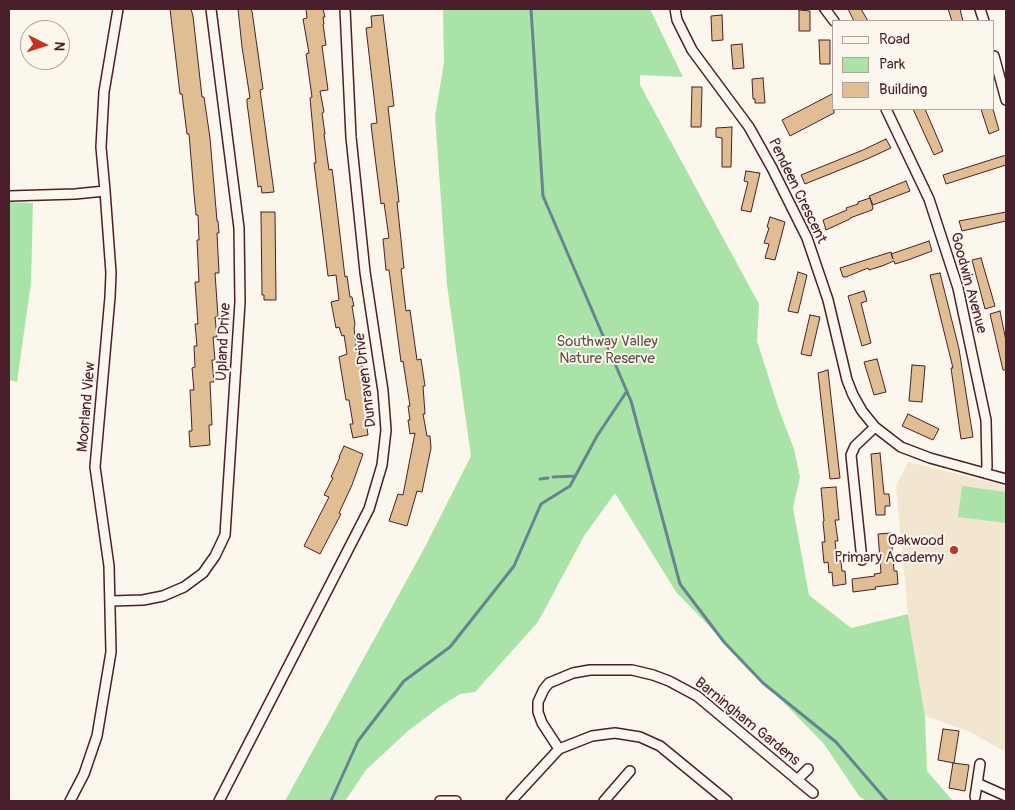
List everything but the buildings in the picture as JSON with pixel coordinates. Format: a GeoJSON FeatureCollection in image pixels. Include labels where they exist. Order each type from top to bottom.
{"type":"FeatureCollection","features":[{"type":"Feature","properties":{"kind":"street","name":"Moorland View"},"geometry":{"type":"LineString","coordinates":[[70,801],[84,774],[97,736],[111,652],[109,566],[95,467],[110,297],[101,147],[104,92],[118,9]]}},
{"type":"Feature","properties":{"kind":"street","name":"Upland Drive"},"geometry":{"type":"LineString","coordinates":[[111,601],[142,600],[163,596],[184,587],[203,573],[215,556],[225,535],[240,302],[239,228],[211,9]]}},
{"type":"Feature","properties":{"kind":"street","name":"Dunraven Drive"},"geometry":{"type":"LineString","coordinates":[[220,801],[369,509],[382,465],[386,430],[383,391],[363,253],[351,137],[345,9]]}},
{"type":"Feature","properties":{"kind":"street","name":"Pendeen Crescent"},"geometry":{"type":"LineString","coordinates":[[675,9],[677,20],[692,50],[749,127],[775,173],[807,238],[828,300],[847,380],[862,411],[876,426],[901,447],[912,453],[1006,478]]}},
{"type":"Feature","properties":{"kind":"street"},"geometry":{"type":"LineString","coordinates":[[825,9],[833,20]]}},
{"type":"Feature","properties":{"kind":"street"},"geometry":{"type":"LineString","coordinates":[[995,60],[1006,100]]}},
{"type":"Feature","properties":{"kind":"street","name":"Goodwin Avenue"},"geometry":{"type":"LineString","coordinates":[[886,110],[929,199],[958,288],[986,420],[987,467],[985,473]]}},
{"type":"Feature","properties":{"kind":"street"},"geometry":{"type":"LineString","coordinates":[[9,196],[67,195],[105,191]]}},
{"type":"Feature","properties":{"kind":"street"},"geometry":{"type":"LineString","coordinates":[[862,560],[851,455],[855,446],[876,426]]}},
{"type":"Feature","properties":{"kind":"street","name":"Barningham Gardens"},"geometry":{"type":"LineString","coordinates":[[559,749],[542,723],[538,712],[538,702],[549,683],[573,673],[590,670],[632,670],[661,678],[697,696],[814,793]]}},
{"type":"Feature","properties":{"kind":"street"},"geometry":{"type":"LineString","coordinates":[[515,800],[559,749],[592,736],[603,733],[615,733],[640,737],[660,746],[727,801]]}},
{"type":"Feature","properties":{"kind":"street"},"geometry":{"type":"LineString","coordinates":[[975,797],[980,764]]}},
{"type":"Feature","properties":{"kind":"street","name":"Barningham Gardens"},"geometry":{"type":"LineString","coordinates":[[797,780],[808,769]]}},
{"type":"Feature","properties":{"kind":"street"},"geometry":{"type":"LineString","coordinates":[[604,801],[630,772]]}},
{"type":"Feature","properties":{"kind":"street"},"geometry":{"type":"LineString","coordinates":[[977,783],[1006,796]]}},
{"type":"Feature","properties":{"kind":"street"},"geometry":{"type":"LineString","coordinates":[[440,801],[456,801]]}},
{"type":"Feature","properties":{"kind":"shaded area","name":"Oakwood Primary Academy"},"geometry":{"type":"Polygon","coordinates":[[[908,462],[1006,486],[1006,752],[970,732],[925,716],[908,614],[896,486],[908,462]]]}},
{"type":"Feature","properties":{"kind":"green space","name":"Southway Valley Nature Reserve"},"geometry":{"type":"Polygon","coordinates":[[[443,9],[650,9],[683,77],[640,75],[640,85],[759,304],[757,341],[779,410],[794,449],[800,477],[793,508],[809,595],[851,628],[908,614],[925,716],[927,771],[953,801],[866,801],[859,796],[824,744],[676,592],[615,493],[584,536],[538,622],[475,692],[460,694],[408,731],[366,770],[345,801],[285,801],[425,547],[471,456],[447,285],[435,116],[444,63],[443,9]]]}},
{"type":"Feature","properties":{"kind":"green space"},"geometry":{"type":"Polygon","coordinates":[[[9,202],[33,203],[31,283],[17,382],[9,380],[9,202]]]}},
{"type":"Feature","properties":{"kind":"green space"},"geometry":{"type":"Polygon","coordinates":[[[962,486],[1006,492],[1006,523],[958,517],[962,486]]]}},
{"type":"Feature","properties":{"kind":"waterway"},"geometry":{"type":"LineString","coordinates":[[531,9],[543,196],[631,401],[680,584],[724,642],[763,683],[836,742],[887,801]]}},
{"type":"Feature","properties":{"kind":"waterway"},"geometry":{"type":"LineString","coordinates":[[331,801],[358,741],[404,681],[450,647],[514,566],[541,504],[570,486],[597,436],[627,391]]}},
{"type":"Feature","properties":{"kind":"waterway"},"geometry":{"type":"LineString","coordinates":[[553,477],[575,476]]}},
{"type":"Feature","properties":{"kind":"waterway"},"geometry":{"type":"LineString","coordinates":[[540,479],[548,478]]}},
{"type":"Feature","properties":{"kind":"place","name":"Oakwood Primary Academy"},"geometry":{"type":"Point","coordinates":[954,550]}}]}
